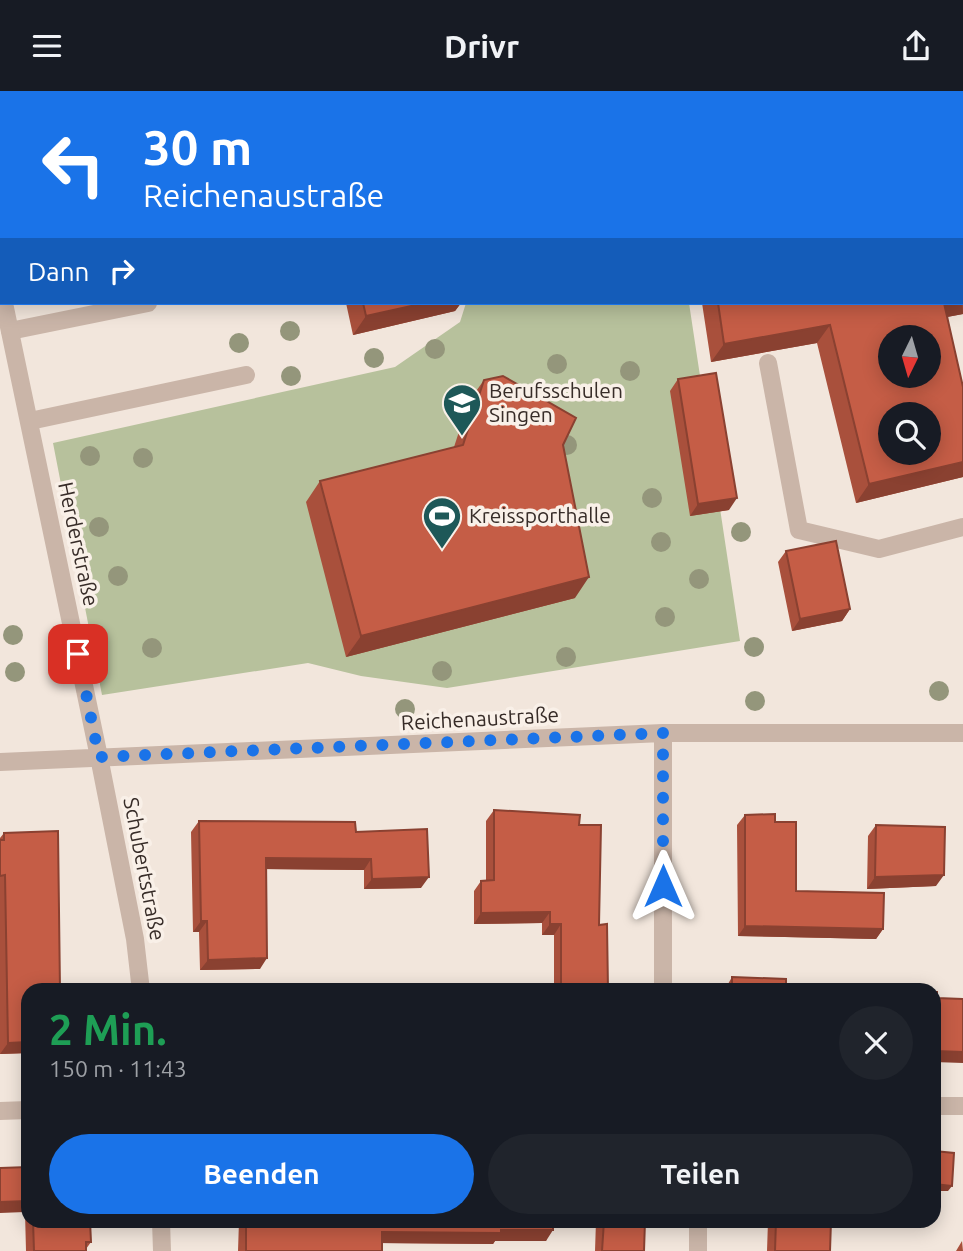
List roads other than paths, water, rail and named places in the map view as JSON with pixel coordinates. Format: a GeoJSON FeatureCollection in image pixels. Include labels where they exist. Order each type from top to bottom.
{"type":"FeatureCollection","features":[{"type":"Feature","properties":{"kind":"street","name":"Herderstraße"},"geometry":{"type":"LineString","coordinates":[[4,305],[99,757]]}},
{"type":"Feature","properties":{"kind":"street"},"geometry":{"type":"LineString","coordinates":[[10,331],[122,305]]}},
{"type":"Feature","properties":{"kind":"street"},"geometry":{"type":"LineString","coordinates":[[768,363],[799,530],[879,549],[963,527]]}},
{"type":"Feature","properties":{"kind":"street"},"geometry":{"type":"LineString","coordinates":[[30,421],[246,375]]}},
{"type":"Feature","properties":{"kind":"street"},"geometry":{"type":"LineString","coordinates":[[663,733],[663,983]]}},
{"type":"Feature","properties":{"kind":"street","name":"Reichenaustraße"},"geometry":{"type":"LineString","coordinates":[[0,762],[663,733],[963,733]]}},
{"type":"Feature","properties":{"kind":"street","name":"Schubertstraße"},"geometry":{"type":"LineString","coordinates":[[99,757],[135,939],[140,983]]}},
{"type":"Feature","properties":{"kind":"street"},"geometry":{"type":"LineString","coordinates":[[941,1106],[963,1107]]}},
{"type":"Feature","properties":{"kind":"street"},"geometry":{"type":"LineString","coordinates":[[0,1111],[21,1110]]}},
{"type":"Feature","properties":{"kind":"street"},"geometry":{"type":"LineString","coordinates":[[161,1228],[162,1251]]}},
{"type":"Feature","properties":{"kind":"street"},"geometry":{"type":"LineString","coordinates":[[698,1228],[698,1251]]}},
{"type":"Feature","properties":{"kind":"place","name":"Berufsschulen Singen"},"geometry":{"type":"Point","coordinates":[462,437]}},
{"type":"Feature","properties":{"kind":"place","name":"Kreissporthalle"},"geometry":{"type":"Point","coordinates":[442,550]}}]}
